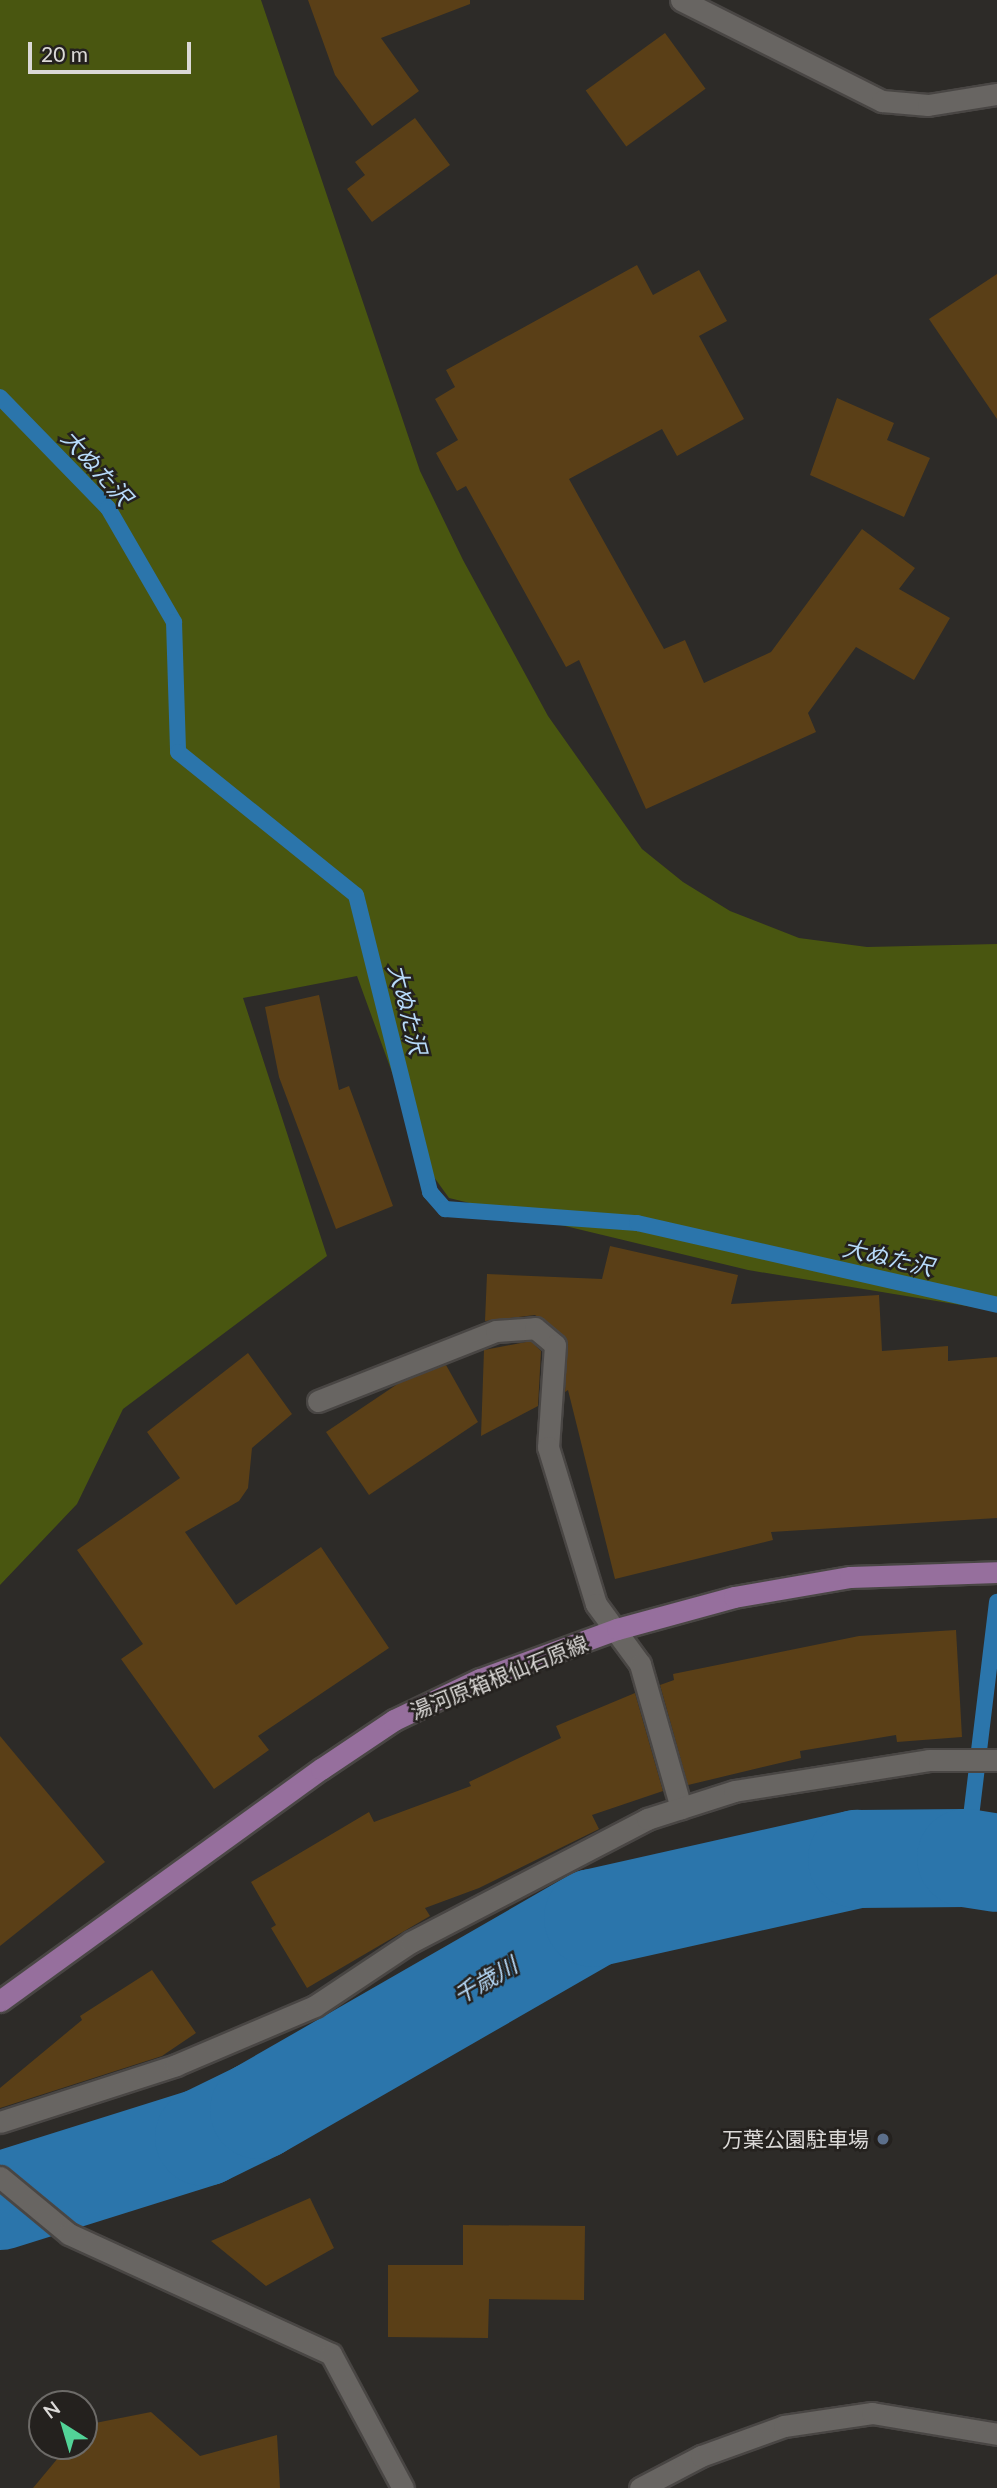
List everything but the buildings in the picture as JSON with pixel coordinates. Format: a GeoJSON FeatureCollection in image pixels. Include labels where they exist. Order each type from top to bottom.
{"type":"FeatureCollection","features":[{"type":"Feature","properties":{"kind":"main road","name":"湯河原箱根仙石原線"},"geometry":{"type":"LineString","coordinates":[[0,2001],[394,1720],[480,1679],[617,1629],[734,1597],[850,1577],[997,1572]]}},
{"type":"Feature","properties":{"kind":"street"},"geometry":{"type":"LineString","coordinates":[[681,0],[882,101],[928,105],[997,94]]}},
{"type":"Feature","properties":{"kind":"street"},"geometry":{"type":"LineString","coordinates":[[318,1401],[496,1331],[535,1328],[555,1345],[548,1447],[596,1604],[617,1629],[640,1664],[681,1808]]}},
{"type":"Feature","properties":{"kind":"street"},"geometry":{"type":"LineString","coordinates":[[0,2122],[176,2064],[315,2006],[411,1942],[647,1819],[734,1791],[916,1762],[997,1760]]}},
{"type":"Feature","properties":{"kind":"street"},"geometry":{"type":"LineString","coordinates":[[0,2177],[69,2234],[331,2354],[402,2488]]}},
{"type":"Feature","properties":{"kind":"street"},"geometry":{"type":"LineString","coordinates":[[640,2488],[701,2456],[784,2426],[872,2413],[997,2434]]}},
{"type":"Feature","properties":{"kind":"green space"},"geometry":{"type":"Polygon","coordinates":[[[0,0],[261,0],[420,471],[463,560],[548,716],[642,849],[683,882],[730,911],[799,938],[867,947],[997,944],[997,1311],[748,1270],[449,1198],[426,1166],[357,976],[243,998],[327,1256],[123,1409],[77,1504],[0,1585],[0,0]]]}},
{"type":"Feature","properties":{"kind":"waterway","name":"大ぬた沢"},"geometry":{"type":"LineString","coordinates":[[0,397],[108,508],[174,622],[178,752],[356,895],[430,1192],[445,1209],[637,1223],[997,1305]]}},
{"type":"Feature","properties":{"kind":"waterway","name":"大ぬた沢"},"geometry":{"type":"LineString","coordinates":[[966,1858],[997,1602]]}},
{"type":"Feature","properties":{"kind":"waterway","name":"千歳川"},"geometry":{"type":"LineString","coordinates":[[0,2201],[204,2137],[259,2110],[593,1918],[857,1859],[966,1858],[997,1863]]}},
{"type":"Feature","properties":{"kind":"place","name":"万葉公園駐車場"},"geometry":{"type":"Point","coordinates":[883,2139]}}]}
